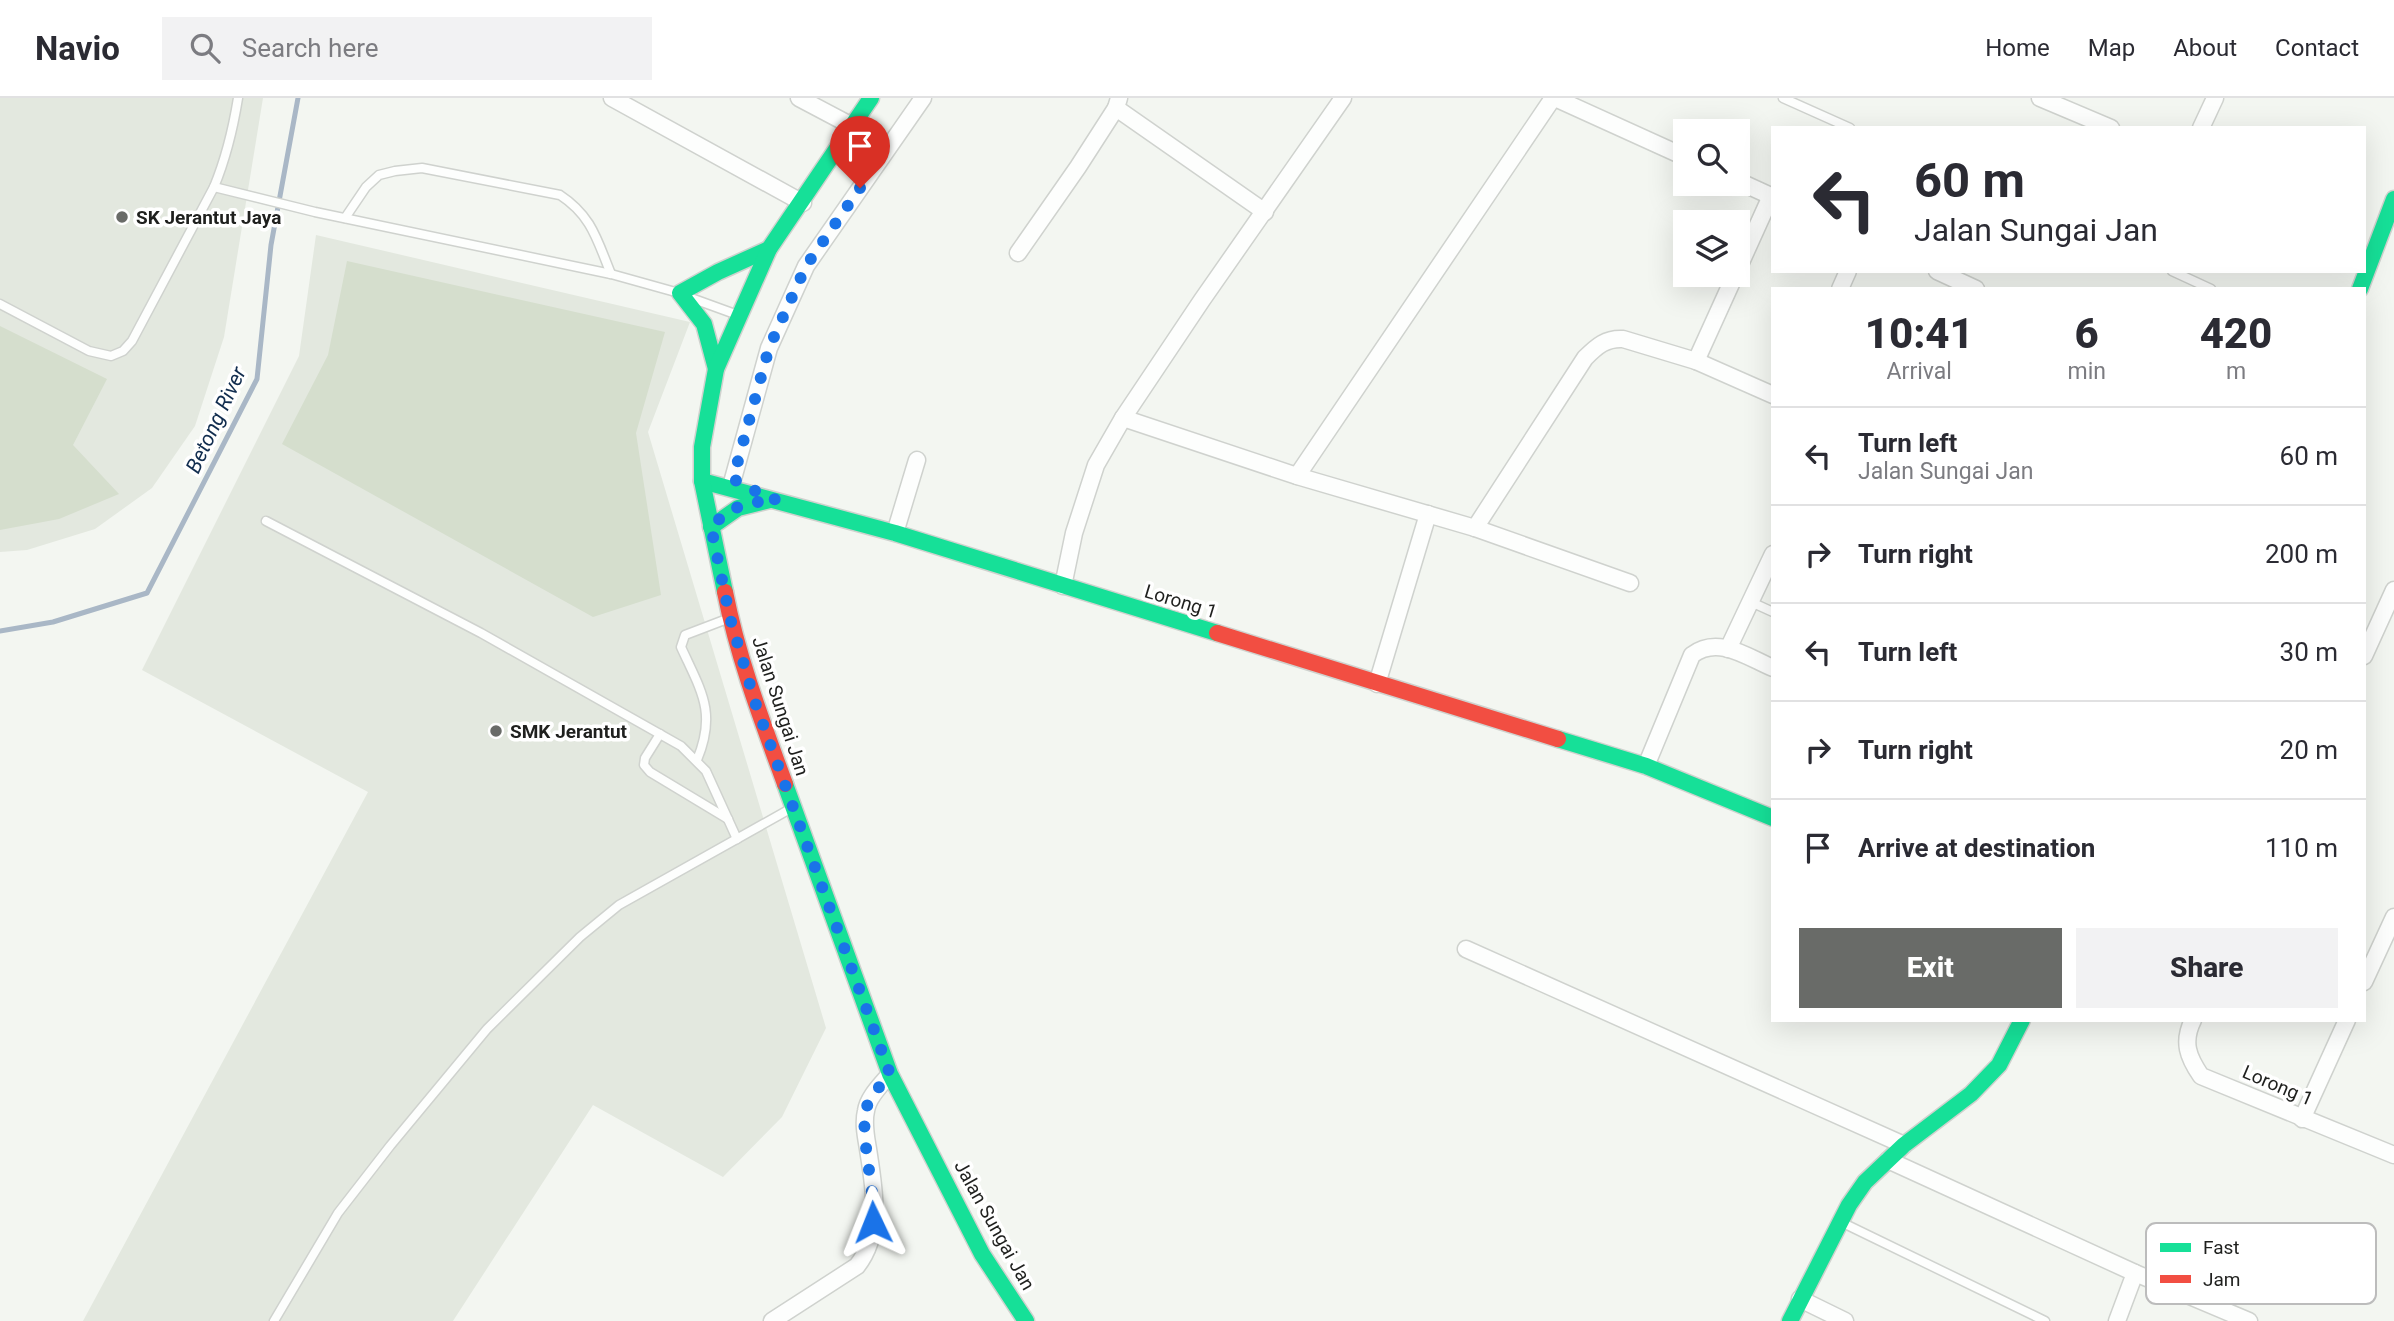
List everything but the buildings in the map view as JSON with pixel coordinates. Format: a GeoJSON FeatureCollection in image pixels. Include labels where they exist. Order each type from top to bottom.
{"type":"FeatureCollection","features":[{"type":"Feature","properties":{"kind":"main road","name":"Jalan Sungai Jan"},"geometry":{"type":"LineString","coordinates":[[871,98],[769,249],[738,315],[716,369],[702,447],[702,481],[730,618],[756,705],[890,1074],[982,1254],[1026,1321]]}},
{"type":"Feature","properties":{"kind":"main road"},"geometry":{"type":"LineString","coordinates":[[2366,264],[2372,238],[2394,199]]}},
{"type":"Feature","properties":{"kind":"main road"},"geometry":{"type":"LineString","coordinates":[[716,369],[704,324],[680,293],[769,249]]}},
{"type":"Feature","properties":{"kind":"main road"},"geometry":{"type":"LineString","coordinates":[[702,447],[733,479],[772,498]]}},
{"type":"Feature","properties":{"kind":"main road","name":"Lorong 1"},"geometry":{"type":"LineString","coordinates":[[702,481],[895,533],[1646,766],[1771,817]]}},
{"type":"Feature","properties":{"kind":"main road"},"geometry":{"type":"LineString","coordinates":[[711,527],[733,509],[749,502],[772,498]]}},
{"type":"Feature","properties":{"kind":"main road"},"geometry":{"type":"LineString","coordinates":[[1790,1321],[1840,1222],[1865,1182],[1905,1145],[1971,1094],[1999,1065],[2021,1022]]}},
{"type":"Feature","properties":{"kind":"street"},"geometry":{"type":"LineString","coordinates":[[612,98],[803,202]]}},
{"type":"Feature","properties":{"kind":"street"},"geometry":{"type":"LineString","coordinates":[[799,98],[852,126],[886,149]]}},
{"type":"Feature","properties":{"kind":"street"},"geometry":{"type":"LineString","coordinates":[[733,479],[769,348],[806,266],[923,98]]}},
{"type":"Feature","properties":{"kind":"street"},"geometry":{"type":"LineString","coordinates":[[1063,586],[1074,533],[1096,465],[1123,418],[1343,98]]}},
{"type":"Feature","properties":{"kind":"street"},"geometry":{"type":"LineString","coordinates":[[1297,476],[1554,98],[1673,152]]}},
{"type":"Feature","properties":{"kind":"street"},"geometry":{"type":"LineString","coordinates":[[2040,98],[2106,126]]}},
{"type":"Feature","properties":{"kind":"street"},"geometry":{"type":"LineString","coordinates":[[2202,126],[2215,98]]}},
{"type":"Feature","properties":{"kind":"street"},"geometry":{"type":"LineString","coordinates":[[1018,253],[1078,167],[1118,103],[1265,212]]}},
{"type":"Feature","properties":{"kind":"street"},"geometry":{"type":"LineString","coordinates":[[1750,186],[1771,196]]}},
{"type":"Feature","properties":{"kind":"street"},"geometry":{"type":"LineString","coordinates":[[1750,243],[1771,198]]}},
{"type":"Feature","properties":{"kind":"street"},"geometry":{"type":"LineString","coordinates":[[1941,273],[1972,287]]}},
{"type":"Feature","properties":{"kind":"street"},"geometry":{"type":"LineString","coordinates":[[1696,361],[1730,287]]}},
{"type":"Feature","properties":{"kind":"street"},"geometry":{"type":"LineString","coordinates":[[1475,528],[1585,358],[1598,345],[1613,338],[1696,361],[1771,394]]}},
{"type":"Feature","properties":{"kind":"street"},"geometry":{"type":"LineString","coordinates":[[1123,418],[1297,476],[1475,528],[1630,583]]}},
{"type":"Feature","properties":{"kind":"street"},"geometry":{"type":"LineString","coordinates":[[895,533],[917,460]]}},
{"type":"Feature","properties":{"kind":"street"},"geometry":{"type":"LineString","coordinates":[[1377,684],[1428,514]]}},
{"type":"Feature","properties":{"kind":"street"},"geometry":{"type":"LineString","coordinates":[[1728,649],[1771,558]]}},
{"type":"Feature","properties":{"kind":"street"},"geometry":{"type":"LineString","coordinates":[[2366,652],[2394,590]]}},
{"type":"Feature","properties":{"kind":"street"},"geometry":{"type":"LineString","coordinates":[[1646,766],[1692,655],[1708,646],[1718,645],[1771,667]]}},
{"type":"Feature","properties":{"kind":"street"},"geometry":{"type":"LineString","coordinates":[[2366,978],[2394,917]]}},
{"type":"Feature","properties":{"kind":"street"},"geometry":{"type":"LineString","coordinates":[[1466,949],[1905,1145]]}},
{"type":"Feature","properties":{"kind":"street","name":"Lorong 1"},"geometry":{"type":"LineString","coordinates":[[2192,1022],[2186,1045],[2190,1059],[2201,1076],[2394,1155]]}},
{"type":"Feature","properties":{"kind":"street"},"geometry":{"type":"LineString","coordinates":[[2302,1119],[2346,1022]]}},
{"type":"Feature","properties":{"kind":"street"},"geometry":{"type":"LineString","coordinates":[[772,1321],[857,1266],[866,1254],[872,1236],[874,1207],[865,1129],[866,1110],[871,1098],[890,1074]]}},
{"type":"Feature","properties":{"kind":"street"},"geometry":{"type":"LineString","coordinates":[[1888,1160],[2146,1278]]}},
{"type":"Feature","properties":{"kind":"street"},"geometry":{"type":"LineString","coordinates":[[2117,1321],[2135,1273]]}},
{"type":"Feature","properties":{"kind":"street"},"geometry":{"type":"LineString","coordinates":[[1800,1299],[1845,1321]]}},
{"type":"Feature","properties":{"kind":"street"},"geometry":{"type":"LineString","coordinates":[[2209,1304],[2249,1321]]}},
{"type":"Feature","properties":{"kind":"lane"},"geometry":{"type":"LineString","coordinates":[[0,304],[89,351],[111,356],[123,351],[132,341],[214,187],[223,167],[238,98]]}},
{"type":"Feature","properties":{"kind":"lane"},"geometry":{"type":"LineString","coordinates":[[1783,98],[1846,126]]}},
{"type":"Feature","properties":{"kind":"lane"},"geometry":{"type":"LineString","coordinates":[[345,218],[366,187],[379,175],[395,171],[422,168],[547,193],[566,200],[588,219],[611,274]]}},
{"type":"Feature","properties":{"kind":"lane"},"geometry":{"type":"LineString","coordinates":[[214,187],[315,212],[611,274],[680,293],[738,315]]}},
{"type":"Feature","properties":{"kind":"lane"},"geometry":{"type":"LineString","coordinates":[[2176,273],[2207,287]]}},
{"type":"Feature","properties":{"kind":"lane"},"geometry":{"type":"LineString","coordinates":[[266,521],[481,634],[681,746],[706,771],[737,839]]}},
{"type":"Feature","properties":{"kind":"lane"},"geometry":{"type":"LineString","coordinates":[[1751,602],[1771,611]]}},
{"type":"Feature","properties":{"kind":"lane"},"geometry":{"type":"LineString","coordinates":[[697,760],[705,739],[707,721],[703,695],[681,646],[682,640],[685,635],[730,618]]}},
{"type":"Feature","properties":{"kind":"lane"},"geometry":{"type":"LineString","coordinates":[[660,734],[645,758],[644,765],[650,772],[728,819]]}},
{"type":"Feature","properties":{"kind":"lane"},"geometry":{"type":"LineString","coordinates":[[275,1321],[338,1213],[487,1029],[580,937],[619,905],[792,807]]}},
{"type":"Feature","properties":{"kind":"lane"},"geometry":{"type":"LineString","coordinates":[[1840,1222],[2045,1321]]}},
{"type":"Feature","properties":{"kind":"shaded area","name":"SK Jerantut Jaya"},"geometry":{"type":"Polygon","coordinates":[[[0,98],[263,98],[224,337],[195,426],[152,488],[95,529],[27,550],[0,552],[0,98]]]}},
{"type":"Feature","properties":{"kind":"shaded area","name":"SMK Jerantut"},"geometry":{"type":"Polygon","coordinates":[[[316,235],[690,322],[648,432],[826,1028],[782,1117],[723,1177],[593,1105],[453,1321],[83,1321],[368,792],[142,670],[299,356],[316,235]]]}},
{"type":"Feature","properties":{"kind":"green space"},"geometry":{"type":"Polygon","coordinates":[[[347,261],[665,332],[636,433],[661,595],[593,617],[282,444],[328,355],[347,261]]]}},
{"type":"Feature","properties":{"kind":"green space"},"geometry":{"type":"Polygon","coordinates":[[[0,326],[107,379],[73,445],[119,494],[59,519],[0,530],[0,326]]]}},
{"type":"Feature","properties":{"kind":"waterway","name":"Betong River"},"geometry":{"type":"LineString","coordinates":[[0,631],[53,622],[147,593],[257,379],[271,245],[298,98]]}},
{"type":"Feature","properties":{"kind":"traffic: fast"},"geometry":{"type":"LineString","coordinates":[[725,592],[702,481],[702,447],[716,369],[769,249],[871,98]]}},
{"type":"Feature","properties":{"kind":"traffic: fast"},"geometry":{"type":"LineString","coordinates":[[2361,287],[2394,199]]}},
{"type":"Feature","properties":{"kind":"traffic: fast"},"geometry":{"type":"LineString","coordinates":[[716,369],[704,324],[680,293],[769,249]]}},
{"type":"Feature","properties":{"kind":"traffic: fast"},"geometry":{"type":"LineString","coordinates":[[702,481],[895,533],[1217,633]]}},
{"type":"Feature","properties":{"kind":"traffic: fast"},"geometry":{"type":"LineString","coordinates":[[711,527],[738,508],[770,500]]}},
{"type":"Feature","properties":{"kind":"traffic: fast"},"geometry":{"type":"LineString","coordinates":[[1558,739],[1646,766],[1771,817]]}},
{"type":"Feature","properties":{"kind":"traffic: fast"},"geometry":{"type":"LineString","coordinates":[[785,784],[890,1074],[982,1254],[1026,1321]]}},
{"type":"Feature","properties":{"kind":"traffic: fast"},"geometry":{"type":"LineString","coordinates":[[1790,1321],[1849,1205],[1865,1182],[1904,1145],[1971,1094],[1999,1065],[2021,1022]]}},
{"type":"Feature","properties":{"kind":"traffic: jam"},"geometry":{"type":"LineString","coordinates":[[725,592],[744,665],[785,784]]}},
{"type":"Feature","properties":{"kind":"traffic: jam"},"geometry":{"type":"LineString","coordinates":[[1217,633],[1558,739]]}},
{"type":"Feature","properties":{"kind":"place","name":"SK Jerantut Jaya"},"geometry":{"type":"Point","coordinates":[122,217]}},
{"type":"Feature","properties":{"kind":"place","name":"SMK Jerantut"},"geometry":{"type":"Point","coordinates":[496,731]}},
{"type":"Feature","properties":{"kind":"route"},"geometry":{"type":"LineString","coordinates":[[860,188],[806,266],[769,348],[733,479],[777,500],[749,502],[733,509],[711,527],[730,618],[756,705],[890,1074],[871,1098],[866,1110],[865,1129],[874,1207],[873,1222]]}}]}
